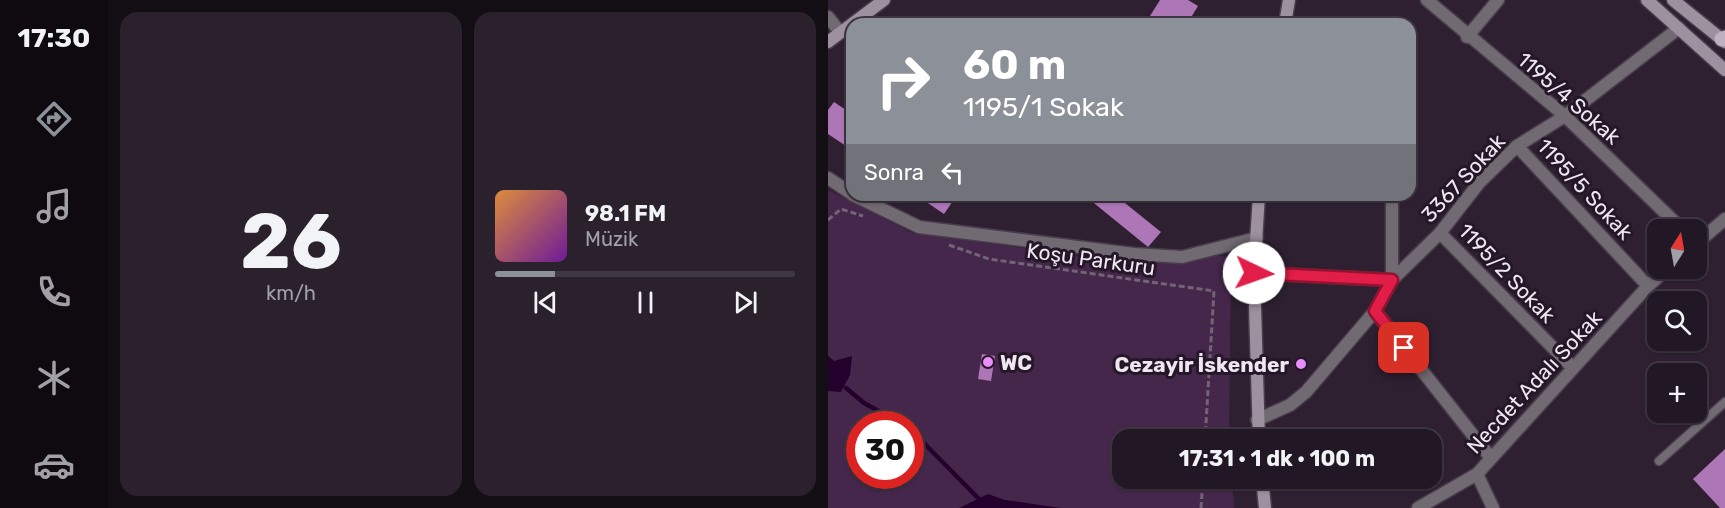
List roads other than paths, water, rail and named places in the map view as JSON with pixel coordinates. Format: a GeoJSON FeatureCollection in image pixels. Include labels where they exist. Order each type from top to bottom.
{"type":"FeatureCollection","features":[{"type":"Feature","properties":{"kind":"main road"},"geometry":{"type":"LineString","coordinates":[[860,18],[884,0]]}},
{"type":"Feature","properties":{"kind":"main road"},"geometry":{"type":"LineString","coordinates":[[1286,18],[1289,0]]}},
{"type":"Feature","properties":{"kind":"main road"},"geometry":{"type":"LineString","coordinates":[[1647,0],[1725,69]]}},
{"type":"Feature","properties":{"kind":"main road"},"geometry":{"type":"LineString","coordinates":[[1673,0],[1724,40]]}},
{"type":"Feature","properties":{"kind":"main road"},"geometry":{"type":"LineString","coordinates":[[828,42],[846,28]]}},
{"type":"Feature","properties":{"kind":"main road"},"geometry":{"type":"LineString","coordinates":[[1258,429],[1254,273],[1259,201]]}},
{"type":"Feature","properties":{"kind":"main road"},"geometry":{"type":"LineString","coordinates":[[1263,489],[1265,508]]}},
{"type":"Feature","properties":{"kind":"street","name":"1195/4 Sokak"},"geometry":{"type":"LineString","coordinates":[[1427,0],[1467,37],[1565,117],[1672,219]]}},
{"type":"Feature","properties":{"kind":"street"},"geometry":{"type":"LineString","coordinates":[[1467,37],[1498,0]]}},
{"type":"Feature","properties":{"kind":"street"},"geometry":{"type":"LineString","coordinates":[[828,17],[840,33]]}},
{"type":"Feature","properties":{"kind":"street","name":"3367 Sokak"},"geometry":{"type":"LineString","coordinates":[[1392,280],[1440,233],[1479,183],[1517,146],[1565,117],[1679,28]]}},
{"type":"Feature","properties":{"kind":"street","name":"1195/5 Sokak"},"geometry":{"type":"LineString","coordinates":[[1517,146],[1648,286]]}},
{"type":"Feature","properties":{"kind":"street"},"geometry":{"type":"LineString","coordinates":[[828,178],[846,190]]}},
{"type":"Feature","properties":{"kind":"street"},"geometry":{"type":"LineString","coordinates":[[865,201],[919,227],[1134,254],[1182,257],[1257,238]]}},
{"type":"Feature","properties":{"kind":"street"},"geometry":{"type":"LineString","coordinates":[[1257,420],[1290,405],[1306,392],[1375,311],[1392,280],[1392,201]]}},
{"type":"Feature","properties":{"kind":"street"},"geometry":{"type":"LineString","coordinates":[[1707,234],[1725,219]]}},
{"type":"Feature","properties":{"kind":"street","name":"1195/2 Sokak"},"geometry":{"type":"LineString","coordinates":[[1440,233],[1572,367]]}},
{"type":"Feature","properties":{"kind":"street"},"geometry":{"type":"LineString","coordinates":[[1254,273],[1392,280]]}},
{"type":"Feature","properties":{"kind":"street","name":"Necdet Adalı Sokak"},"geometry":{"type":"LineString","coordinates":[[1418,508],[1477,474],[1572,367],[1656,279]]}},
{"type":"Feature","properties":{"kind":"street"},"geometry":{"type":"LineString","coordinates":[[1375,311],[1491,458]]}},
{"type":"Feature","properties":{"kind":"street"},"geometry":{"type":"LineString","coordinates":[[1477,474],[1493,508]]}},
{"type":"Feature","properties":{"kind":"lane"},"geometry":{"type":"LineString","coordinates":[[1659,461],[1724,400],[1725,402]]}},
{"type":"Feature","properties":{"kind":"waterway"},"geometry":{"type":"LineString","coordinates":[[846,388],[864,403],[878,411]]}},
{"type":"Feature","properties":{"kind":"waterway"},"geometry":{"type":"LineString","coordinates":[[924,443],[979,499]]}},
{"type":"Feature","properties":{"kind":"place","name":"WC"},"geometry":{"type":"Point","coordinates":[988,362]}},
{"type":"Feature","properties":{"kind":"place","name":"Cezayir İskender"},"geometry":{"type":"Point","coordinates":[1301,364]}}]}
